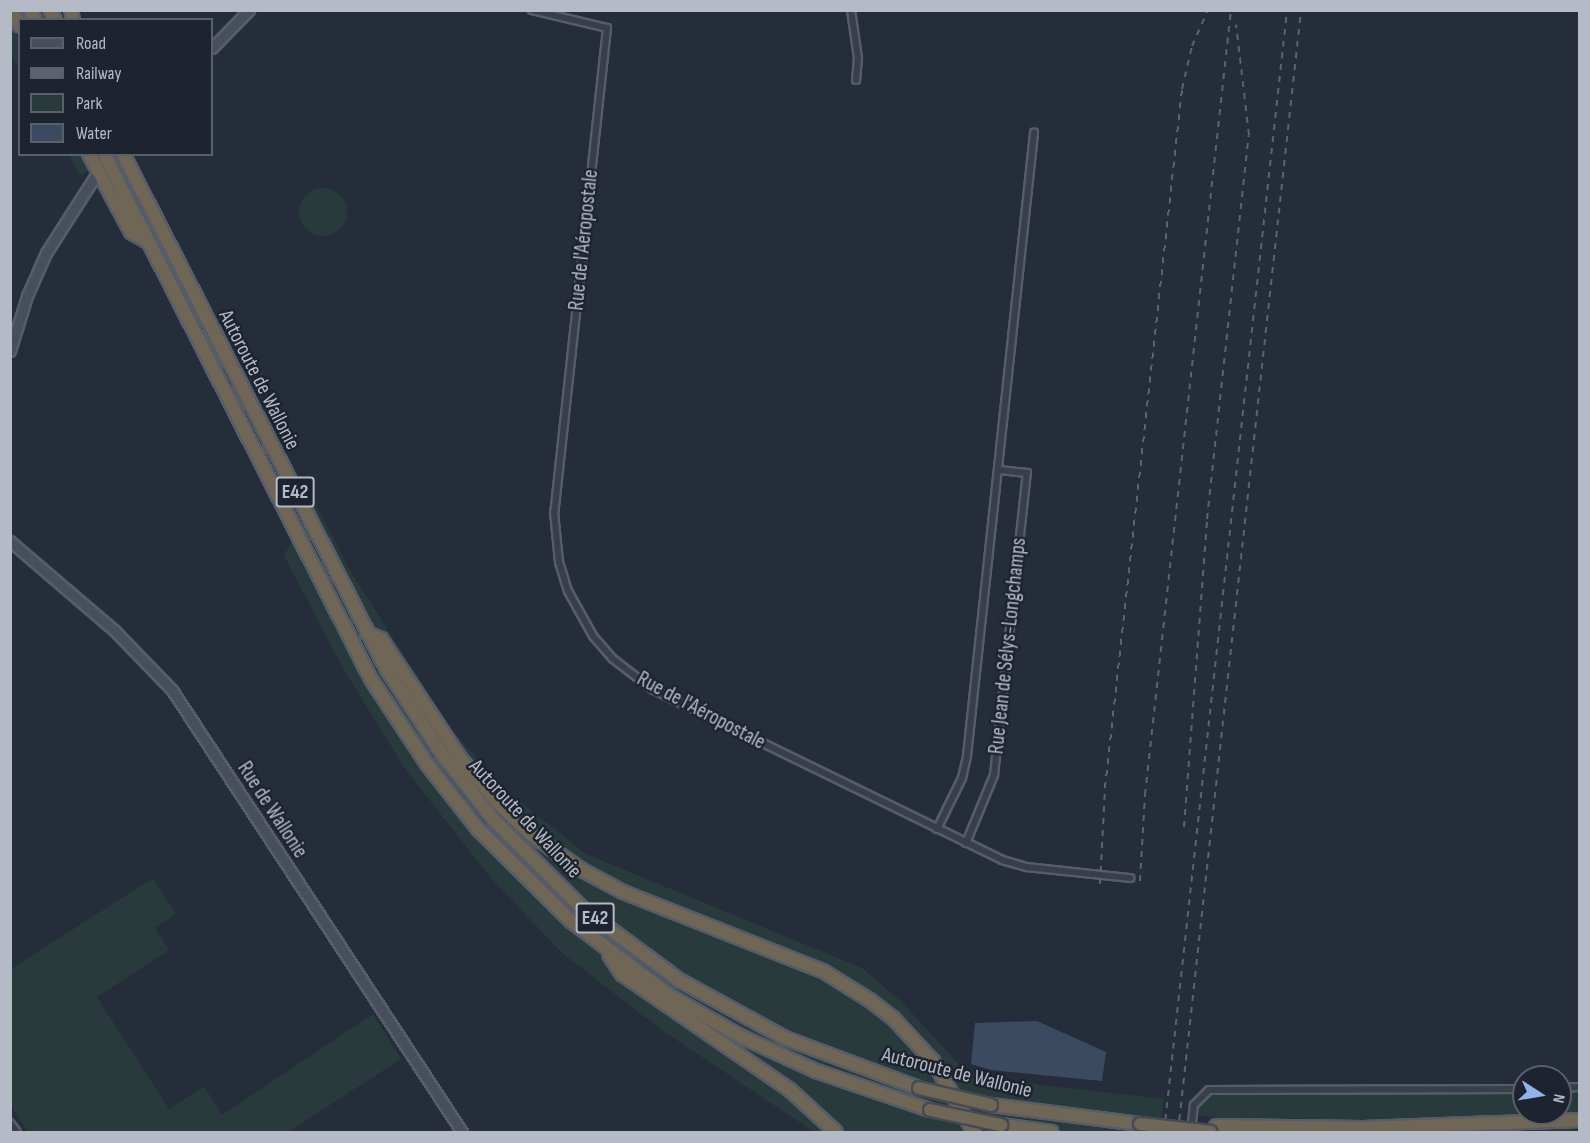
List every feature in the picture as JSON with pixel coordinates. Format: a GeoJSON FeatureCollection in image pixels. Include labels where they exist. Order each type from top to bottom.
{"type":"FeatureCollection","features":[{"type":"Feature","properties":{"kind":"highway"},"geometry":{"type":"LineString","coordinates":[[90,156],[131,232],[149,242]]}},
{"type":"Feature","properties":{"kind":"highway","name":"Autoroute de Wallonie"},"geometry":{"type":"LineString","coordinates":[[105,156],[331,604],[404,731],[493,845],[539,892],[603,947],[670,996],[740,1036],[825,1074],[930,1110],[1001,1125],[1052,1132]]}},
{"type":"Feature","properties":{"kind":"highway","name":"Autoroute de Wallonie"},"geometry":{"type":"LineString","coordinates":[[124,156],[367,633],[418,721],[466,787],[520,848],[582,908],[679,980],[750,1021],[840,1062],[918,1088],[991,1105],[1140,1124],[1213,1129],[1363,1128],[1580,1120]]}},
{"type":"Feature","properties":{"kind":"highway"},"geometry":{"type":"LineString","coordinates":[[367,633],[381,639],[460,758],[497,802],[530,833],[582,870],[623,892],[792,958],[862,995],[893,1018],[933,1060],[966,1113],[974,1132]]}},
{"type":"Feature","properties":{"kind":"highway"},"geometry":{"type":"LineString","coordinates":[[603,947],[622,974],[790,1090],[836,1132]]}},
{"type":"Feature","properties":{"kind":"street"},"geometry":{"type":"LineString","coordinates":[[213,47],[249,10]]}},
{"type":"Feature","properties":{"kind":"street","name":"Rue de l'Aéropostale"},"geometry":{"type":"LineString","coordinates":[[532,10],[608,28],[554,512],[560,562],[568,591],[593,636],[643,683],[966,843],[1014,864],[1130,878]]}},
{"type":"Feature","properties":{"kind":"street"},"geometry":{"type":"LineString","coordinates":[[851,10],[858,58],[856,80]]}},
{"type":"Feature","properties":{"kind":"street","name":"Rue Jean de Sélys-Longchamps"},"geometry":{"type":"LineString","coordinates":[[937,829],[962,778],[967,756],[1034,133]]}},
{"type":"Feature","properties":{"kind":"street"},"geometry":{"type":"LineString","coordinates":[[10,351],[27,296],[46,253],[94,178]]}},
{"type":"Feature","properties":{"kind":"street","name":"Rue Jean de Sélys-Longchamps"},"geometry":{"type":"LineString","coordinates":[[966,843],[994,775],[1027,473],[999,470]]}},
{"type":"Feature","properties":{"kind":"street","name":"Rue de Wallonie"},"geometry":{"type":"LineString","coordinates":[[10,541],[115,631],[172,690],[462,1132]]}},
{"type":"Feature","properties":{"kind":"street"},"geometry":{"type":"LineString","coordinates":[[1191,1132],[1194,1105],[1209,1090],[1512,1089]]}},
{"type":"Feature","properties":{"kind":"street"},"geometry":{"type":"LineString","coordinates":[[10,1123],[17,1132]]}},
{"type":"Feature","properties":{"kind":"green space"},"geometry":{"type":"Polygon","coordinates":[[[10,23],[18,37],[18,67],[11,54],[10,23]]]}},
{"type":"Feature","properties":{"kind":"green space"},"geometry":{"type":"Polygon","coordinates":[[[70,156],[84,156],[91,169],[80,175],[70,156]]]}},
{"type":"Feature","properties":{"kind":"green space"},"geometry":{"type":"Polygon","coordinates":[[[318,188],[328,188],[343,198],[347,212],[343,226],[337,232],[328,236],[318,236],[303,226],[299,217],[299,207],[309,192],[318,188]]]}},
{"type":"Feature","properties":{"kind":"green space"},"geometry":{"type":"Polygon","coordinates":[[[313,499],[352,574],[454,733],[508,792],[586,854],[862,968],[902,1002],[962,1068],[1024,1083],[1164,1099],[1159,1132],[814,1132],[663,1031],[562,953],[490,877],[406,770],[345,672],[284,556],[313,499]]]}},
{"type":"Feature","properties":{"kind":"green space"},"geometry":{"type":"Polygon","coordinates":[[[153,878],[176,914],[155,928],[169,950],[97,997],[169,1109],[204,1086],[222,1115],[373,1014],[401,1059],[288,1132],[28,1132],[11,1106],[11,969],[153,878]]]}},
{"type":"Feature","properties":{"kind":"green space"},"geometry":{"type":"Polygon","coordinates":[[[1572,1089],[1579,1089],[1579,1112],[1572,1112],[1572,1089]]]}},
{"type":"Feature","properties":{"kind":"green space"},"geometry":{"type":"Polygon","coordinates":[[[1512,1091],[1512,1115],[1387,1120],[1217,1118],[1194,1114],[1198,1103],[1215,1092],[1512,1091]]]}},
{"type":"Feature","properties":{"kind":"green space"},"geometry":{"type":"Polygon","coordinates":[[[1579,1125],[1579,1132],[1433,1132],[1473,1131],[1579,1125]]]}},
{"type":"Feature","properties":{"kind":"water"},"geometry":{"type":"Polygon","coordinates":[[[1037,1021],[1106,1052],[1102,1081],[991,1070],[971,1064],[975,1023],[1037,1021]]]}},
{"type":"Feature","properties":{"kind":"railway"},"geometry":{"type":"LineString","coordinates":[[1100,884],[1105,788],[1182,89],[1192,46],[1208,10]]}},
{"type":"Feature","properties":{"kind":"railway"},"geometry":{"type":"LineString","coordinates":[[1140,881],[1145,795],[1231,10]]}},
{"type":"Feature","properties":{"kind":"railway"},"geometry":{"type":"LineString","coordinates":[[1164,1132],[1287,10]]}},
{"type":"Feature","properties":{"kind":"railway"},"geometry":{"type":"LineString","coordinates":[[1178,1132],[1301,10]]}},
{"type":"Feature","properties":{"kind":"railway"},"geometry":{"type":"LineString","coordinates":[[1184,827],[1207,519],[1249,135],[1236,25]]}}]}
